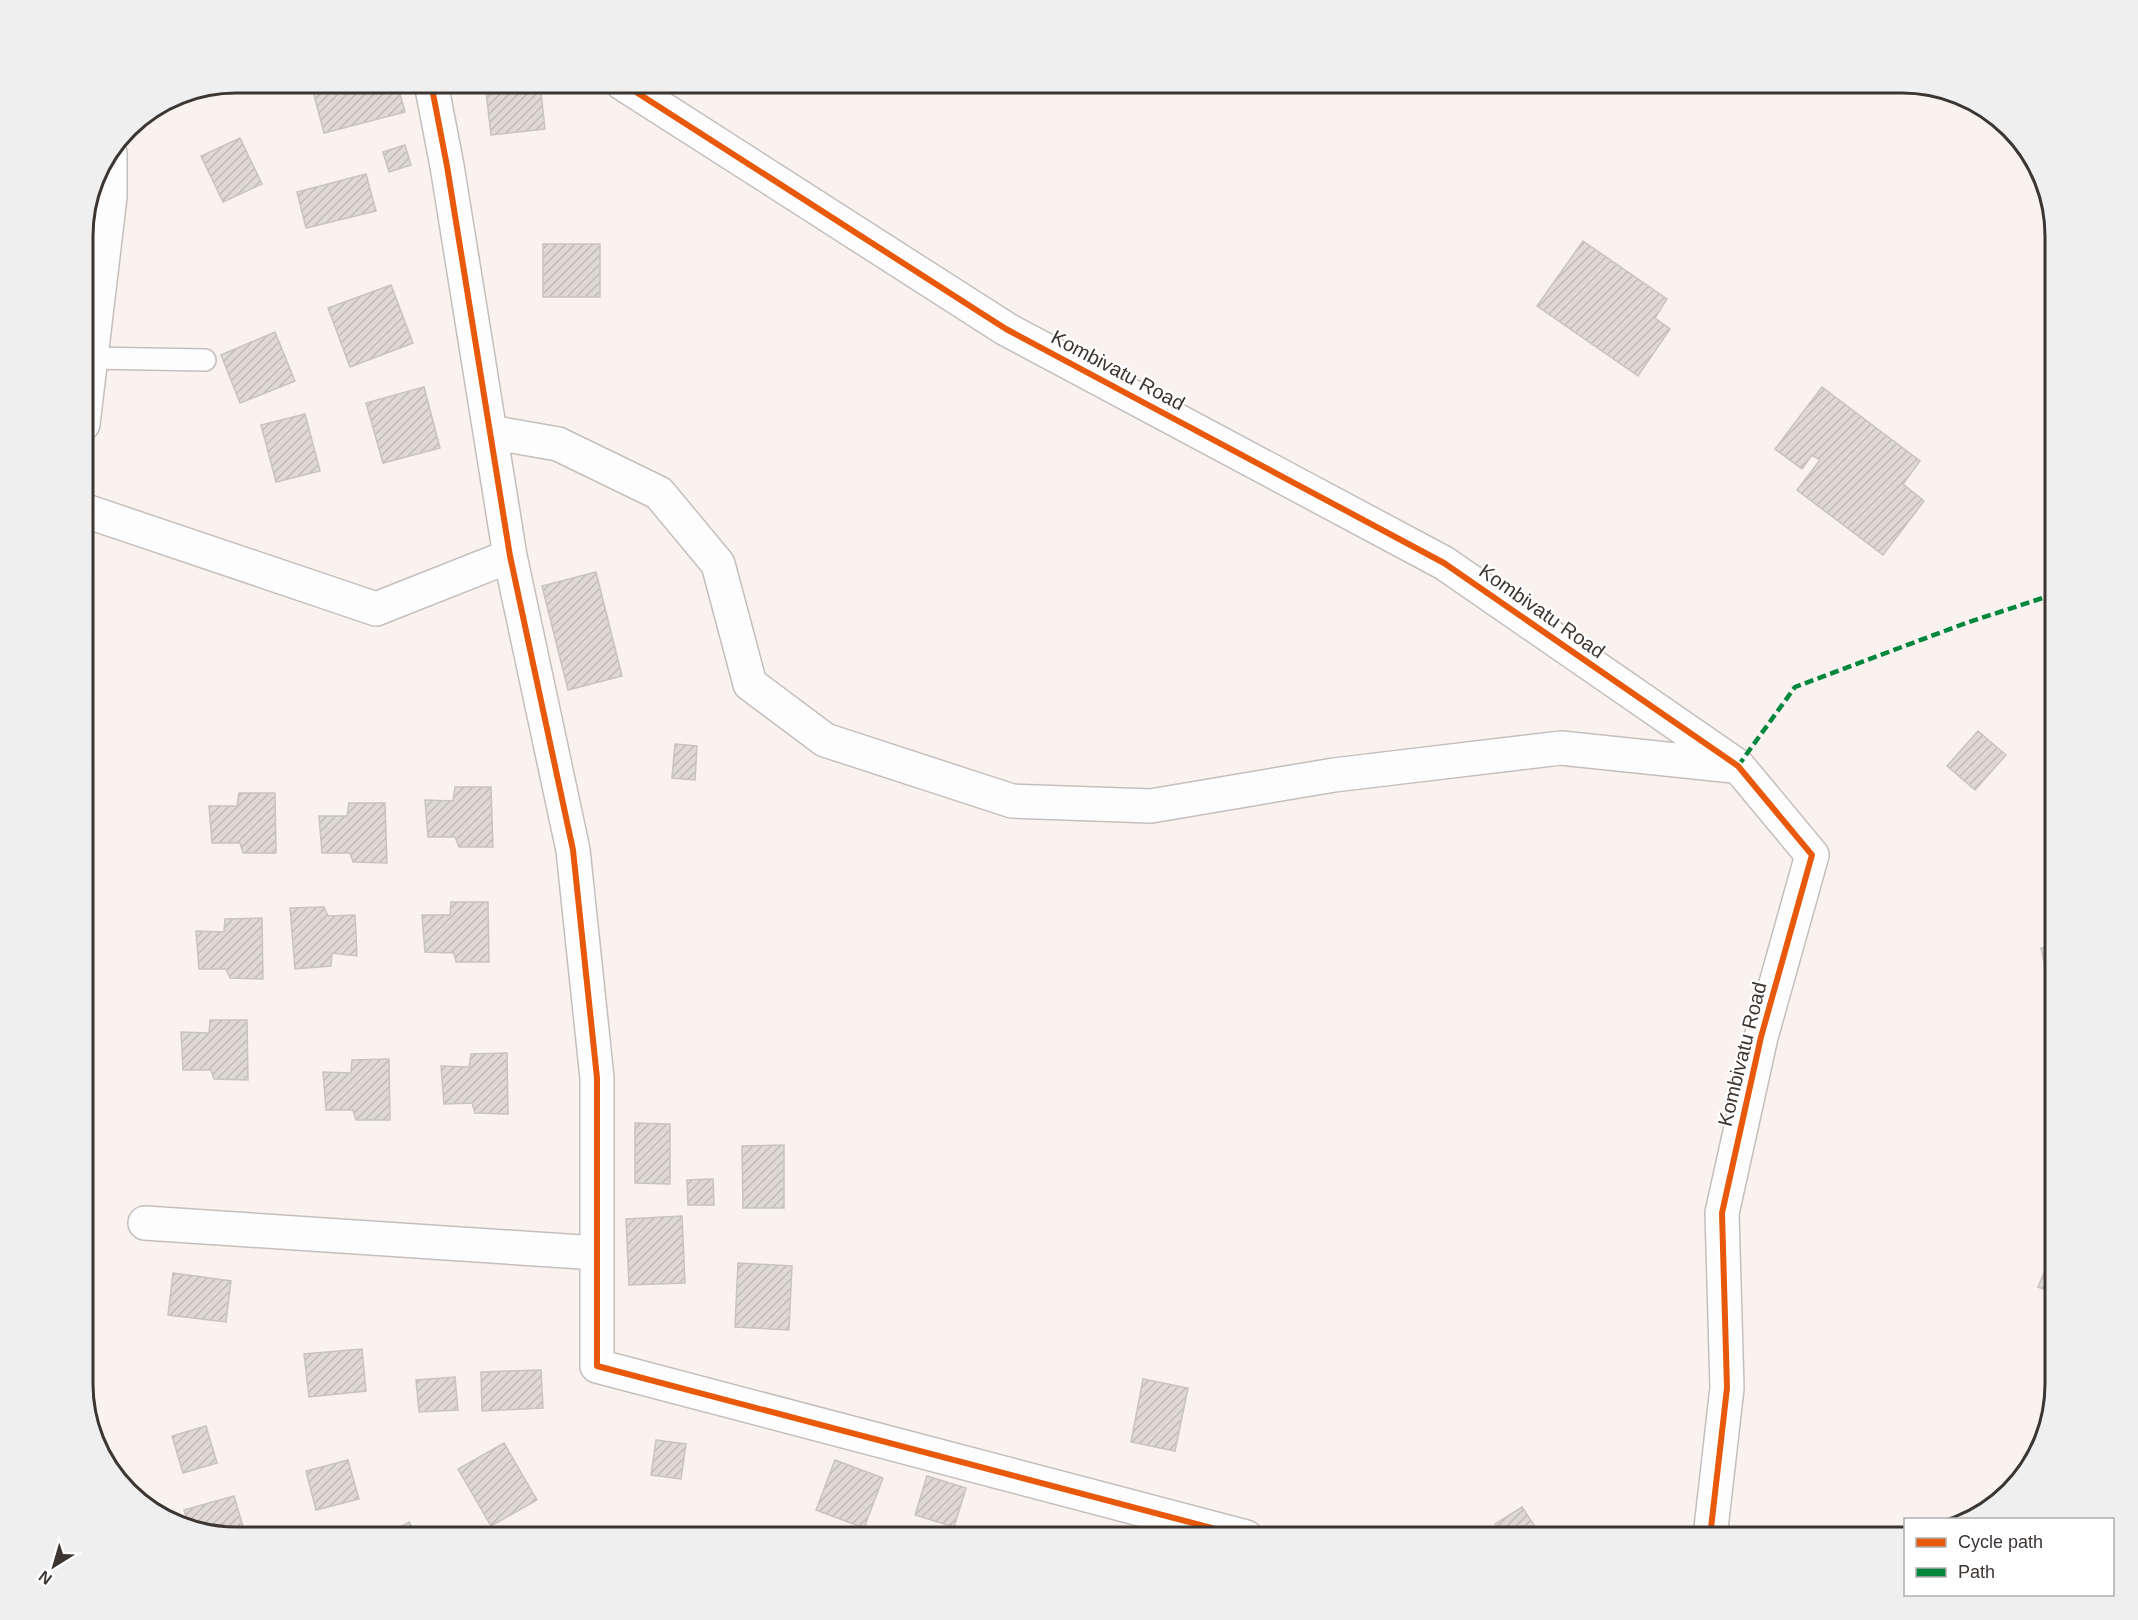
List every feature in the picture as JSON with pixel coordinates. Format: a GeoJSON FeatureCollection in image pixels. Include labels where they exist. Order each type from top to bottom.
{"type":"FeatureCollection","features":[{"type":"Feature","properties":{"kind":"street"},"geometry":{"type":"LineString","coordinates":[[433,93],[510,556],[573,850],[597,1078],[597,1366],[1204,1527]]}},
{"type":"Feature","properties":{"kind":"street","name":"Kombivatu Road"},"geometry":{"type":"LineString","coordinates":[[639,93],[1005,329],[1444,563],[1737,766],[1812,855],[1761,1037],[1722,1213],[1727,1388],[1711,1527]]}},
{"type":"Feature","properties":{"kind":"street"},"geometry":{"type":"LineString","coordinates":[[93,291],[100,197]]}},
{"type":"Feature","properties":{"kind":"street"},"geometry":{"type":"LineString","coordinates":[[490,432],[558,444],[659,493],[718,564],[750,684],[825,740],[1012,801],[1151,806],[1334,775],[1561,748],[1737,766]]}},
{"type":"Feature","properties":{"kind":"street"},"geometry":{"type":"LineString","coordinates":[[93,513],[376,609],[510,556]]}},
{"type":"Feature","properties":{"kind":"street"},"geometry":{"type":"LineString","coordinates":[[145,1223],[597,1253]]}},
{"type":"Feature","properties":{"kind":"lane"},"geometry":{"type":"LineString","coordinates":[[93,346],[205,360]]}},
{"type":"Feature","properties":{"kind":"building"},"geometry":{"type":"Polygon","coordinates":[[[314,93],[400,93],[405,112],[324,133],[314,93]]]}},
{"type":"Feature","properties":{"kind":"building"},"geometry":{"type":"Polygon","coordinates":[[[486,93],[541,93],[545,129],[491,135],[486,93]]]}},
{"type":"Feature","properties":{"kind":"building"},"geometry":{"type":"Polygon","coordinates":[[[240,138],[262,184],[223,202],[201,156],[240,138]]]}},
{"type":"Feature","properties":{"kind":"building"},"geometry":{"type":"Polygon","coordinates":[[[405,145],[411,165],[389,172],[383,152],[405,145]]]}},
{"type":"Feature","properties":{"kind":"building"},"geometry":{"type":"Polygon","coordinates":[[[366,174],[376,211],[306,228],[297,192],[366,174]]]}},
{"type":"Feature","properties":{"kind":"building"},"geometry":{"type":"Polygon","coordinates":[[[1583,241],[1667,299],[1655,318],[1670,329],[1638,376],[1537,306],[1583,241]]]}},
{"type":"Feature","properties":{"kind":"building"},"geometry":{"type":"Polygon","coordinates":[[[543,244],[600,244],[600,297],[543,297],[543,244]]]}},
{"type":"Feature","properties":{"kind":"building"},"geometry":{"type":"Polygon","coordinates":[[[391,285],[413,343],[350,367],[328,308],[391,285]]]}},
{"type":"Feature","properties":{"kind":"building"},"geometry":{"type":"Polygon","coordinates":[[[275,332],[295,381],[240,403],[221,355],[275,332]]]}},
{"type":"Feature","properties":{"kind":"building"},"geometry":{"type":"Polygon","coordinates":[[[424,387],[440,448],[383,463],[366,403],[424,387]]]}},
{"type":"Feature","properties":{"kind":"building"},"geometry":{"type":"Polygon","coordinates":[[[1822,387],[1920,461],[1903,484],[1924,501],[1883,555],[1797,490],[1820,460],[1812,455],[1802,469],[1775,449],[1822,387]]]}},
{"type":"Feature","properties":{"kind":"building"},"geometry":{"type":"Polygon","coordinates":[[[305,414],[320,471],[276,482],[261,425],[305,414]]]}},
{"type":"Feature","properties":{"kind":"building"},"geometry":{"type":"Polygon","coordinates":[[[596,572],[622,676],[568,690],[542,586],[596,572]]]}},
{"type":"Feature","properties":{"kind":"building"},"geometry":{"type":"Polygon","coordinates":[[[1978,731],[2006,755],[1975,790],[1947,766],[1978,731]]]}},
{"type":"Feature","properties":{"kind":"building"},"geometry":{"type":"Polygon","coordinates":[[[675,744],[697,746],[695,780],[672,778],[675,744]]]}},
{"type":"Feature","properties":{"kind":"building"},"geometry":{"type":"Polygon","coordinates":[[[455,787],[491,787],[493,847],[459,847],[455,837],[428,837],[425,800],[453,801],[455,787]]]}},
{"type":"Feature","properties":{"kind":"building"},"geometry":{"type":"Polygon","coordinates":[[[239,793],[275,793],[276,853],[243,853],[240,843],[212,843],[209,806],[237,806],[239,793]]]}},
{"type":"Feature","properties":{"kind":"building"},"geometry":{"type":"Polygon","coordinates":[[[349,803],[385,803],[387,863],[353,862],[350,853],[322,853],[319,816],[347,816],[349,803]]]}},
{"type":"Feature","properties":{"kind":"building"},"geometry":{"type":"Polygon","coordinates":[[[451,902],[488,902],[489,962],[456,962],[454,953],[425,952],[422,915],[450,915],[451,902]]]}},
{"type":"Feature","properties":{"kind":"building"},"geometry":{"type":"Polygon","coordinates":[[[324,907],[328,916],[355,915],[357,956],[332,953],[331,966],[295,969],[290,908],[324,907]]]}},
{"type":"Feature","properties":{"kind":"building"},"geometry":{"type":"Polygon","coordinates":[[[262,918],[263,979],[230,978],[226,969],[199,969],[196,931],[224,932],[225,919],[262,918]]]}},
{"type":"Feature","properties":{"kind":"building"},"geometry":{"type":"Polygon","coordinates":[[[2045,947],[2045,966],[2041,948],[2045,947]]]}},
{"type":"Feature","properties":{"kind":"building"},"geometry":{"type":"Polygon","coordinates":[[[210,1020],[247,1020],[248,1080],[214,1079],[211,1070],[183,1070],[181,1032],[209,1033],[210,1020]]]}},
{"type":"Feature","properties":{"kind":"building"},"geometry":{"type":"Polygon","coordinates":[[[507,1053],[508,1114],[475,1113],[472,1103],[444,1104],[441,1066],[469,1067],[471,1054],[507,1053]]]}},
{"type":"Feature","properties":{"kind":"building"},"geometry":{"type":"Polygon","coordinates":[[[389,1059],[390,1120],[356,1120],[353,1110],[326,1110],[323,1072],[351,1073],[352,1060],[389,1059]]]}},
{"type":"Feature","properties":{"kind":"building"},"geometry":{"type":"Polygon","coordinates":[[[635,1123],[670,1124],[670,1184],[635,1183],[635,1123]]]}},
{"type":"Feature","properties":{"kind":"building"},"geometry":{"type":"Polygon","coordinates":[[[784,1145],[784,1208],[743,1208],[742,1146],[784,1145]]]}},
{"type":"Feature","properties":{"kind":"building"},"geometry":{"type":"Polygon","coordinates":[[[713,1179],[714,1205],[688,1205],[687,1180],[713,1179]]]}},
{"type":"Feature","properties":{"kind":"building"},"geometry":{"type":"Polygon","coordinates":[[[682,1216],[685,1283],[629,1285],[626,1219],[682,1216]]]}},
{"type":"Feature","properties":{"kind":"building"},"geometry":{"type":"Polygon","coordinates":[[[738,1263],[792,1266],[789,1330],[735,1327],[738,1263]]]}},
{"type":"Feature","properties":{"kind":"building"},"geometry":{"type":"Polygon","coordinates":[[[2045,1271],[2045,1290],[2038,1287],[2045,1271]]]}},
{"type":"Feature","properties":{"kind":"building"},"geometry":{"type":"Polygon","coordinates":[[[173,1273],[231,1281],[226,1322],[168,1315],[173,1273]]]}},
{"type":"Feature","properties":{"kind":"building"},"geometry":{"type":"Polygon","coordinates":[[[362,1349],[366,1391],[309,1397],[304,1354],[362,1349]]]}},
{"type":"Feature","properties":{"kind":"building"},"geometry":{"type":"Polygon","coordinates":[[[541,1370],[543,1408],[482,1411],[481,1372],[541,1370]]]}},
{"type":"Feature","properties":{"kind":"building"},"geometry":{"type":"Polygon","coordinates":[[[455,1377],[458,1410],[419,1412],[416,1380],[455,1377]]]}},
{"type":"Feature","properties":{"kind":"building"},"geometry":{"type":"Polygon","coordinates":[[[1143,1379],[1188,1388],[1175,1451],[1131,1442],[1143,1379]]]}},
{"type":"Feature","properties":{"kind":"building"},"geometry":{"type":"Polygon","coordinates":[[[206,1426],[217,1463],[183,1473],[172,1436],[206,1426]]]}},
{"type":"Feature","properties":{"kind":"building"},"geometry":{"type":"Polygon","coordinates":[[[656,1440],[686,1444],[681,1479],[651,1475],[656,1440]]]}},
{"type":"Feature","properties":{"kind":"building"},"geometry":{"type":"Polygon","coordinates":[[[504,1443],[537,1500],[491,1526],[458,1469],[504,1443]]]}},
{"type":"Feature","properties":{"kind":"building"},"geometry":{"type":"Polygon","coordinates":[[[348,1460],[359,1499],[316,1510],[306,1471],[348,1460]]]}},
{"type":"Feature","properties":{"kind":"building"},"geometry":{"type":"Polygon","coordinates":[[[835,1460],[883,1478],[864,1527],[816,1510],[835,1460]]]}},
{"type":"Feature","properties":{"kind":"building"},"geometry":{"type":"Polygon","coordinates":[[[927,1476],[966,1488],[954,1527],[915,1515],[927,1476]]]}},
{"type":"Feature","properties":{"kind":"building"},"geometry":{"type":"Polygon","coordinates":[[[234,1496],[243,1527],[227,1527],[190,1519],[186,1518],[184,1510],[234,1496]]]}},
{"type":"Feature","properties":{"kind":"building"},"geometry":{"type":"Polygon","coordinates":[[[1522,1507],[1535,1527],[1497,1527],[1495,1524],[1522,1507]]]}},
{"type":"Feature","properties":{"kind":"building"},"geometry":{"type":"Polygon","coordinates":[[[409,1522],[412,1527],[400,1527],[409,1522]]]}},
{"type":"Feature","properties":{"kind":"marked path"},"geometry":{"type":"LineString","coordinates":[[1738,766],[1795,687],[1966,623],[2045,597]]}},
{"type":"Feature","properties":{"kind":"cycle path"},"geometry":{"type":"LineString","coordinates":[[433,93],[447,166],[510,556],[573,850],[597,1078],[597,1366],[1208,1527]]}},
{"type":"Feature","properties":{"kind":"cycle path"},"geometry":{"type":"LineString","coordinates":[[638,93],[1006,329],[1444,563],[1738,766],[1812,855],[1761,1037],[1722,1213],[1727,1388],[1711,1527]]}}]}
